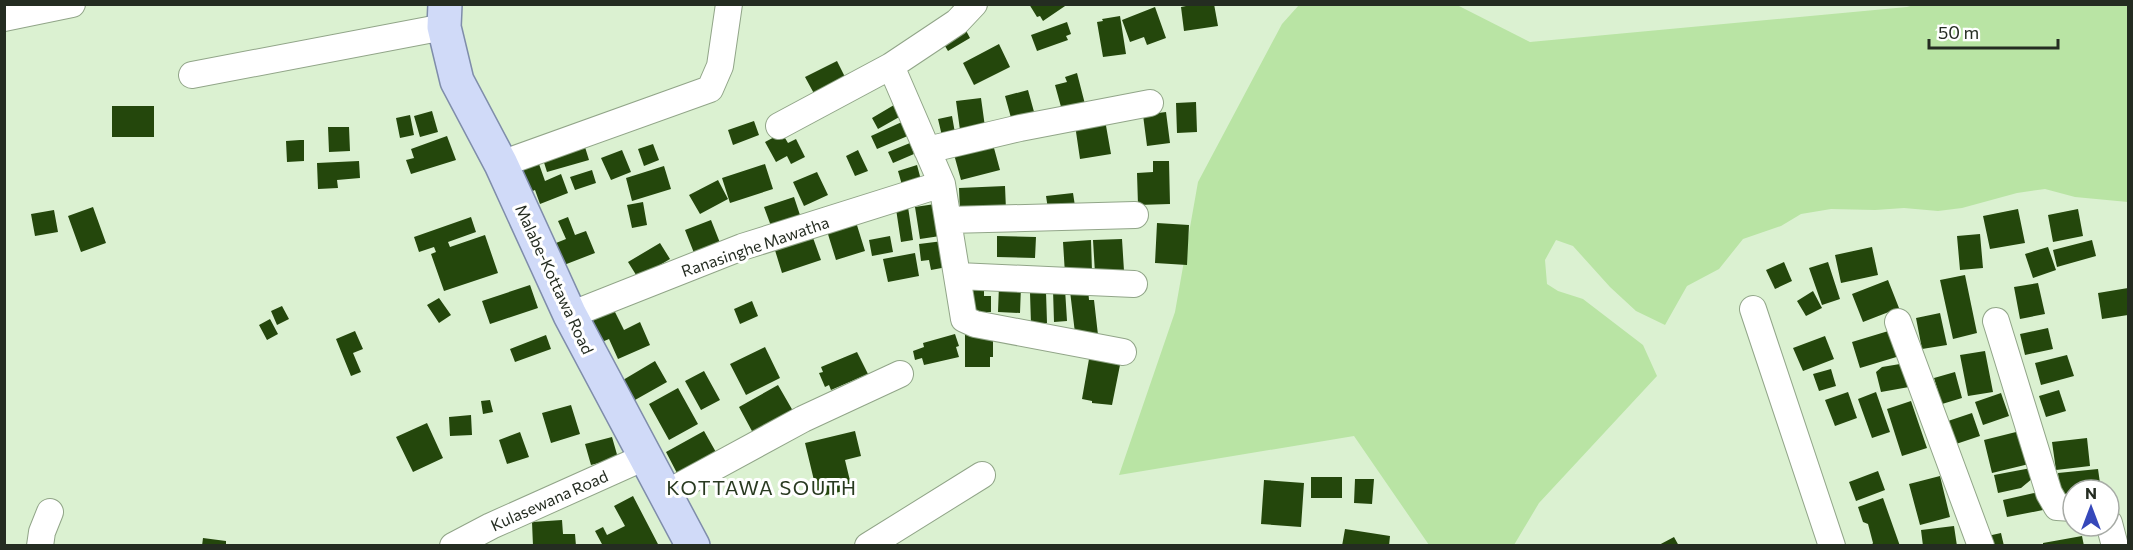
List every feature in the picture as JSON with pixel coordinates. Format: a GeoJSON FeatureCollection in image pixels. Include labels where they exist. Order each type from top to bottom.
{"type":"FeatureCollection","features":[{"type":"Feature","properties":{"kind":"main road","name":"Malabe-Kottawa Road"},"geometry":{"type":"LineString","coordinates":[[445,16],[457,81],[501,164],[570,315],[693,546]]}},
{"type":"Feature","properties":{"kind":"street"},"geometry":{"type":"LineString","coordinates":[[4,18],[72,4]]}},
{"type":"Feature","properties":{"kind":"street"},"geometry":{"type":"LineString","coordinates":[[501,164],[710,89],[720,66],[729,4]]}},
{"type":"Feature","properties":{"kind":"street"},"geometry":{"type":"LineString","coordinates":[[779,126],[891,66],[957,22],[974,4]]}},
{"type":"Feature","properties":{"kind":"street"},"geometry":{"type":"LineString","coordinates":[[192,75],[445,16]]}},
{"type":"Feature","properties":{"kind":"street"},"geometry":{"type":"LineString","coordinates":[[891,66],[942,184],[964,319],[975,324],[1123,352]]}},
{"type":"Feature","properties":{"kind":"street"},"geometry":{"type":"LineString","coordinates":[[927,150],[1020,128],[1150,103]]}},
{"type":"Feature","properties":{"kind":"street","name":"Ranasinghe Mawatha"},"geometry":{"type":"LineString","coordinates":[[570,315],[742,247],[942,184]]}},
{"type":"Feature","properties":{"kind":"street"},"geometry":{"type":"LineString","coordinates":[[948,220],[1135,215]]}},
{"type":"Feature","properties":{"kind":"street"},"geometry":{"type":"LineString","coordinates":[[958,276],[1134,284]]}},
{"type":"Feature","properties":{"kind":"street"},"geometry":{"type":"LineString","coordinates":[[1753,309],[1832,546]]}},
{"type":"Feature","properties":{"kind":"street"},"geometry":{"type":"LineString","coordinates":[[1996,321],[2049,494],[2057,507],[2061,507]]}},
{"type":"Feature","properties":{"kind":"street"},"geometry":{"type":"LineString","coordinates":[[1898,322],[1981,546]]}},
{"type":"Feature","properties":{"kind":"street"},"geometry":{"type":"LineString","coordinates":[[665,494],[803,419],[900,374]]}},
{"type":"Feature","properties":{"kind":"street","name":"Kulasewana Road"},"geometry":{"type":"LineString","coordinates":[[453,546],[491,526],[645,457]]}},
{"type":"Feature","properties":{"kind":"street"},"geometry":{"type":"LineString","coordinates":[[868,546],[982,475]]}},
{"type":"Feature","properties":{"kind":"street"},"geometry":{"type":"LineString","coordinates":[[40,546],[42,532],[50,512]]}},
{"type":"Feature","properties":{"kind":"green space"},"geometry":{"type":"Polygon","coordinates":[[[1299,5],[1457,5],[1530,42],[1914,5],[2128,5],[2128,202],[2075,197],[2045,189],[2017,193],[1962,208],[1938,211],[1904,208],[1831,209],[1801,214],[1781,226],[1743,239],[1719,269],[1687,286],[1665,325],[1636,311],[1610,287],[1573,246],[1556,240],[1545,260],[1547,284],[1558,291],[1583,299],[1643,345],[1657,376],[1539,503],[1514,545],[1429,545],[1354,436],[1119,475],[1175,312],[1198,182],[1282,24],[1299,5]]]}},
{"type":"Feature","properties":{"kind":"building"},"geometry":{"type":"Polygon","coordinates":[[[1029,4],[1068,4],[1043,21],[1040,16],[1037,17],[1029,4]]]}},
{"type":"Feature","properties":{"kind":"building"},"geometry":{"type":"Polygon","coordinates":[[[1214,4],[1218,26],[1184,31],[1181,7],[1214,4]]]}},
{"type":"Feature","properties":{"kind":"building"},"geometry":{"type":"Polygon","coordinates":[[[1155,7],[1166,38],[1147,45],[1144,37],[1130,42],[1122,20],[1155,7]]]}},
{"type":"Feature","properties":{"kind":"building"},"geometry":{"type":"Polygon","coordinates":[[[1120,16],[1126,54],[1103,57],[1097,22],[1120,16]]]}},
{"type":"Feature","properties":{"kind":"building"},"geometry":{"type":"Polygon","coordinates":[[[1067,22],[1071,34],[1066,36],[1068,40],[1037,51],[1031,35],[1067,22]]]}},
{"type":"Feature","properties":{"kind":"building"},"geometry":{"type":"Polygon","coordinates":[[[963,25],[970,38],[948,51],[940,38],[963,25]]]}},
{"type":"Feature","properties":{"kind":"building"},"geometry":{"type":"Polygon","coordinates":[[[999,44],[1010,67],[974,85],[963,63],[999,44]]]}},
{"type":"Feature","properties":{"kind":"building"},"geometry":{"type":"Polygon","coordinates":[[[837,61],[848,83],[817,99],[805,77],[837,61]]]}},
{"type":"Feature","properties":{"kind":"building"},"geometry":{"type":"Polygon","coordinates":[[[1077,73],[1086,108],[1063,114],[1055,85],[1067,82],[1065,77],[1077,73]]]}},
{"type":"Feature","properties":{"kind":"building"},"geometry":{"type":"Polygon","coordinates":[[[1028,90],[1036,119],[1013,125],[1005,96],[1028,90]]]}},
{"type":"Feature","properties":{"kind":"building"},"geometry":{"type":"Polygon","coordinates":[[[981,98],[985,127],[960,130],[956,101],[981,98]]]}},
{"type":"Feature","properties":{"kind":"building"},"geometry":{"type":"Polygon","coordinates":[[[1196,102],[1197,132],[1177,133],[1176,103],[1196,102]]]}},
{"type":"Feature","properties":{"kind":"building"},"geometry":{"type":"Polygon","coordinates":[[[894,105],[901,116],[878,129],[872,118],[894,105]]]}},
{"type":"Feature","properties":{"kind":"building"},"geometry":{"type":"Polygon","coordinates":[[[112,106],[154,106],[154,137],[112,137],[112,106]]]}},
{"type":"Feature","properties":{"kind":"building"},"geometry":{"type":"Polygon","coordinates":[[[432,111],[438,132],[420,137],[414,116],[432,111]]]}},
{"type":"Feature","properties":{"kind":"building"},"geometry":{"type":"Polygon","coordinates":[[[1166,112],[1170,143],[1147,146],[1143,115],[1166,112]]]}},
{"type":"Feature","properties":{"kind":"building"},"geometry":{"type":"Polygon","coordinates":[[[410,115],[414,135],[400,138],[396,118],[410,115]]]}},
{"type":"Feature","properties":{"kind":"building"},"geometry":{"type":"Polygon","coordinates":[[[952,116],[955,133],[942,136],[938,119],[952,116]]]}},
{"type":"Feature","properties":{"kind":"building"},"geometry":{"type":"Polygon","coordinates":[[[1105,120],[1111,154],[1080,159],[1075,125],[1105,120]]]}},
{"type":"Feature","properties":{"kind":"building"},"geometry":{"type":"Polygon","coordinates":[[[754,121],[759,135],[733,145],[728,130],[754,121]]]}},
{"type":"Feature","properties":{"kind":"building"},"geometry":{"type":"Polygon","coordinates":[[[904,121],[910,135],[877,149],[871,136],[904,121]]]}},
{"type":"Feature","properties":{"kind":"building"},"geometry":{"type":"Polygon","coordinates":[[[328,127],[349,127],[350,151],[329,152],[328,127]]]}},
{"type":"Feature","properties":{"kind":"building"},"geometry":{"type":"Polygon","coordinates":[[[782,133],[788,143],[796,139],[805,157],[791,164],[787,156],[776,162],[765,142],[782,133]]]}},
{"type":"Feature","properties":{"kind":"building"},"geometry":{"type":"Polygon","coordinates":[[[447,136],[456,160],[411,174],[406,160],[414,158],[411,149],[447,136]]]}},
{"type":"Feature","properties":{"kind":"building"},"geometry":{"type":"Polygon","coordinates":[[[991,137],[1000,170],[961,180],[952,147],[991,137]]]}},
{"type":"Feature","properties":{"kind":"building"},"geometry":{"type":"Polygon","coordinates":[[[304,140],[304,161],[287,162],[286,141],[304,140]]]}},
{"type":"Feature","properties":{"kind":"building"},"geometry":{"type":"Polygon","coordinates":[[[910,143],[914,154],[893,163],[888,152],[910,143]]]}},
{"type":"Feature","properties":{"kind":"building"},"geometry":{"type":"Polygon","coordinates":[[[653,144],[659,160],[644,166],[638,149],[653,144]]]}},
{"type":"Feature","properties":{"kind":"building"},"geometry":{"type":"Polygon","coordinates":[[[585,147],[589,160],[547,172],[541,153],[575,151],[585,147]]]}},
{"type":"Feature","properties":{"kind":"building"},"geometry":{"type":"Polygon","coordinates":[[[622,150],[631,172],[611,180],[601,158],[622,150]]]}},
{"type":"Feature","properties":{"kind":"building"},"geometry":{"type":"Polygon","coordinates":[[[858,150],[868,171],[855,176],[846,156],[858,150]]]}},
{"type":"Feature","properties":{"kind":"building"},"geometry":{"type":"Polygon","coordinates":[[[359,161],[360,178],[337,180],[338,188],[318,189],[317,163],[359,161]]]}},
{"type":"Feature","properties":{"kind":"building"},"geometry":{"type":"Polygon","coordinates":[[[1153,161],[1169,161],[1170,204],[1138,205],[1137,173],[1153,172],[1153,161]]]}},
{"type":"Feature","properties":{"kind":"building"},"geometry":{"type":"Polygon","coordinates":[[[539,164],[545,181],[561,174],[568,193],[540,204],[535,190],[525,194],[517,172],[539,164]]]}},
{"type":"Feature","properties":{"kind":"building"},"geometry":{"type":"Polygon","coordinates":[[[765,164],[773,189],[730,203],[722,178],[765,164]]]}},
{"type":"Feature","properties":{"kind":"building"},"geometry":{"type":"Polygon","coordinates":[[[917,165],[921,180],[902,185],[898,171],[917,165]]]}},
{"type":"Feature","properties":{"kind":"building"},"geometry":{"type":"Polygon","coordinates":[[[664,166],[671,189],[632,201],[626,178],[664,166]]]}},
{"type":"Feature","properties":{"kind":"building"},"geometry":{"type":"Polygon","coordinates":[[[592,170],[596,183],[575,190],[570,177],[592,170]]]}},
{"type":"Feature","properties":{"kind":"building"},"geometry":{"type":"Polygon","coordinates":[[[817,172],[828,195],[804,206],[793,182],[817,172]]]}},
{"type":"Feature","properties":{"kind":"building"},"geometry":{"type":"Polygon","coordinates":[[[718,180],[728,199],[700,214],[689,195],[718,180]]]}},
{"type":"Feature","properties":{"kind":"building"},"geometry":{"type":"Polygon","coordinates":[[[1005,186],[1006,210],[960,212],[959,188],[1005,186]]]}},
{"type":"Feature","properties":{"kind":"building"},"geometry":{"type":"Polygon","coordinates":[[[1073,193],[1075,206],[1048,209],[1046,196],[1073,193]]]}},
{"type":"Feature","properties":{"kind":"building"},"geometry":{"type":"Polygon","coordinates":[[[794,197],[800,215],[771,226],[764,207],[794,197]]]}},
{"type":"Feature","properties":{"kind":"building"},"geometry":{"type":"Polygon","coordinates":[[[643,202],[647,225],[632,228],[627,205],[643,202]]]}},
{"type":"Feature","properties":{"kind":"building"},"geometry":{"type":"Polygon","coordinates":[[[935,204],[940,236],[920,239],[915,207],[935,204]]]}},
{"type":"Feature","properties":{"kind":"building"},"geometry":{"type":"Polygon","coordinates":[[[93,207],[106,243],[81,252],[68,216],[93,207]]]}},
{"type":"Feature","properties":{"kind":"building"},"geometry":{"type":"Polygon","coordinates":[[[908,207],[913,240],[901,242],[896,209],[908,207]]]}},
{"type":"Feature","properties":{"kind":"building"},"geometry":{"type":"Polygon","coordinates":[[[2018,209],[2025,243],[1990,249],[1983,216],[2018,209]]]}},
{"type":"Feature","properties":{"kind":"building"},"geometry":{"type":"Polygon","coordinates":[[[2078,209],[2083,236],[2053,242],[2048,215],[2078,209]]]}},
{"type":"Feature","properties":{"kind":"building"},"geometry":{"type":"Polygon","coordinates":[[[54,210],[58,232],[35,236],[31,214],[54,210]]]}},
{"type":"Feature","properties":{"kind":"building"},"geometry":{"type":"Polygon","coordinates":[[[471,217],[476,232],[448,242],[450,247],[485,235],[498,273],[444,291],[431,254],[436,252],[434,247],[419,252],[414,237],[471,217]]]}},
{"type":"Feature","properties":{"kind":"building"},"geometry":{"type":"Polygon","coordinates":[[[568,217],[575,235],[586,231],[595,253],[564,265],[556,243],[566,239],[558,221],[568,217]]]}},
{"type":"Feature","properties":{"kind":"building"},"geometry":{"type":"Polygon","coordinates":[[[711,220],[722,248],[696,258],[685,230],[711,220]]]}},
{"type":"Feature","properties":{"kind":"building"},"geometry":{"type":"Polygon","coordinates":[[[856,222],[865,251],[836,260],[827,231],[856,222]]]}},
{"type":"Feature","properties":{"kind":"building"},"geometry":{"type":"Polygon","coordinates":[[[1157,223],[1189,225],[1187,265],[1155,263],[1157,223]]]}},
{"type":"Feature","properties":{"kind":"building"},"geometry":{"type":"Polygon","coordinates":[[[1980,234],[1983,268],[1960,270],[1957,236],[1980,234]]]}},
{"type":"Feature","properties":{"kind":"building"},"geometry":{"type":"Polygon","coordinates":[[[812,235],[821,260],[782,273],[774,247],[812,235]]]}},
{"type":"Feature","properties":{"kind":"building"},"geometry":{"type":"Polygon","coordinates":[[[890,236],[893,252],[872,256],[869,240],[890,236]]]}},
{"type":"Feature","properties":{"kind":"building"},"geometry":{"type":"Polygon","coordinates":[[[997,236],[1036,237],[1035,258],[997,257],[997,236]]]}},
{"type":"Feature","properties":{"kind":"building"},"geometry":{"type":"Polygon","coordinates":[[[1122,239],[1124,271],[1095,273],[1093,240],[1122,239]]]}},
{"type":"Feature","properties":{"kind":"building"},"geometry":{"type":"Polygon","coordinates":[[[1091,240],[1092,272],[1065,274],[1063,242],[1091,240]]]}},
{"type":"Feature","properties":{"kind":"building"},"geometry":{"type":"Polygon","coordinates":[[[2092,240],[2096,256],[2057,267],[2053,250],[2092,240]]]}},
{"type":"Feature","properties":{"kind":"building"},"geometry":{"type":"Polygon","coordinates":[[[943,241],[947,267],[931,270],[929,260],[921,261],[919,244],[943,241]]]}},
{"type":"Feature","properties":{"kind":"building"},"geometry":{"type":"Polygon","coordinates":[[[660,243],[670,259],[638,278],[628,262],[660,243]]]}},
{"type":"Feature","properties":{"kind":"building"},"geometry":{"type":"Polygon","coordinates":[[[1872,247],[1878,275],[1841,283],[1835,255],[1872,247]]]}},
{"type":"Feature","properties":{"kind":"building"},"geometry":{"type":"Polygon","coordinates":[[[2048,247],[2056,270],[2033,278],[2025,254],[2048,247]]]}},
{"type":"Feature","properties":{"kind":"building"},"geometry":{"type":"Polygon","coordinates":[[[915,253],[919,276],[888,282],[883,259],[915,253]]]}},
{"type":"Feature","properties":{"kind":"building"},"geometry":{"type":"Polygon","coordinates":[[[1784,262],[1792,281],[1775,289],[1766,270],[1784,262]]]}},
{"type":"Feature","properties":{"kind":"building"},"geometry":{"type":"Polygon","coordinates":[[[1828,262],[1840,299],[1822,305],[1809,268],[1828,262]]]}},
{"type":"Feature","properties":{"kind":"building"},"geometry":{"type":"Polygon","coordinates":[[[1965,275],[1977,333],[1953,339],[1940,280],[1965,275]]]}},
{"type":"Feature","properties":{"kind":"building"},"geometry":{"type":"Polygon","coordinates":[[[1888,280],[1899,308],[1863,322],[1852,294],[1888,280]]]}},
{"type":"Feature","properties":{"kind":"building"},"geometry":{"type":"Polygon","coordinates":[[[2038,283],[2045,314],[2020,319],[2014,287],[2038,283]]]}},
{"type":"Feature","properties":{"kind":"building"},"geometry":{"type":"Polygon","coordinates":[[[530,285],[538,308],[490,324],[482,301],[530,285]]]}},
{"type":"Feature","properties":{"kind":"building"},"geometry":{"type":"Polygon","coordinates":[[[984,285],[984,296],[991,296],[991,312],[968,312],[968,286],[984,285]]]}},
{"type":"Feature","properties":{"kind":"building"},"geometry":{"type":"Polygon","coordinates":[[[999,285],[1021,286],[1020,313],[998,312],[999,285]]]}},
{"type":"Feature","properties":{"kind":"building"},"geometry":{"type":"Polygon","coordinates":[[[1088,288],[1089,300],[1094,300],[1098,335],[1088,336],[1087,332],[1075,333],[1070,291],[1088,288]]]}},
{"type":"Feature","properties":{"kind":"building"},"geometry":{"type":"Polygon","coordinates":[[[2128,288],[2128,315],[2102,319],[2098,293],[2128,288]]]}},
{"type":"Feature","properties":{"kind":"building"},"geometry":{"type":"Polygon","coordinates":[[[1065,289],[1067,321],[1054,322],[1053,290],[1065,289]]]}},
{"type":"Feature","properties":{"kind":"building"},"geometry":{"type":"Polygon","coordinates":[[[1813,291],[1822,308],[1806,316],[1797,301],[1813,291]]]}},
{"type":"Feature","properties":{"kind":"building"},"geometry":{"type":"Polygon","coordinates":[[[1046,292],[1047,323],[1031,324],[1030,293],[1046,292]]]}},
{"type":"Feature","properties":{"kind":"building"},"geometry":{"type":"Polygon","coordinates":[[[439,298],[451,315],[439,323],[427,305],[439,298]]]}},
{"type":"Feature","properties":{"kind":"building"},"geometry":{"type":"Polygon","coordinates":[[[752,301],[758,316],[740,324],[734,309],[752,301]]]}},
{"type":"Feature","properties":{"kind":"building"},"geometry":{"type":"Polygon","coordinates":[[[282,306],[289,319],[277,325],[271,311],[282,306]]]}},
{"type":"Feature","properties":{"kind":"building"},"geometry":{"type":"Polygon","coordinates":[[[614,310],[624,330],[640,322],[650,345],[618,359],[609,339],[597,344],[587,322],[614,310]]]}},
{"type":"Feature","properties":{"kind":"building"},"geometry":{"type":"Polygon","coordinates":[[[1940,313],[1947,345],[1922,349],[1916,318],[1940,313]]]}},
{"type":"Feature","properties":{"kind":"building"},"geometry":{"type":"Polygon","coordinates":[[[270,319],[278,334],[267,340],[259,325],[270,319]]]}},
{"type":"Feature","properties":{"kind":"building"},"geometry":{"type":"Polygon","coordinates":[[[965,328],[993,328],[993,357],[990,357],[990,367],[965,367],[965,328]]]}},
{"type":"Feature","properties":{"kind":"building"},"geometry":{"type":"Polygon","coordinates":[[[2048,328],[2053,349],[2025,355],[2020,334],[2048,328]]]}},
{"type":"Feature","properties":{"kind":"building"},"geometry":{"type":"Polygon","coordinates":[[[1895,329],[1903,355],[1860,368],[1852,342],[1895,329]]]}},
{"type":"Feature","properties":{"kind":"building"},"geometry":{"type":"Polygon","coordinates":[[[355,331],[363,349],[353,353],[361,372],[351,376],[336,339],[355,331]]]}},
{"type":"Feature","properties":{"kind":"building"},"geometry":{"type":"Polygon","coordinates":[[[955,334],[959,346],[956,347],[959,357],[924,365],[922,358],[915,360],[913,351],[924,347],[923,343],[955,334]]]}},
{"type":"Feature","properties":{"kind":"building"},"geometry":{"type":"Polygon","coordinates":[[[546,335],[551,349],[515,362],[510,349],[546,335]]]}},
{"type":"Feature","properties":{"kind":"building"},"geometry":{"type":"Polygon","coordinates":[[[1825,336],[1834,359],[1803,371],[1793,348],[1825,336]]]}},
{"type":"Feature","properties":{"kind":"building"},"geometry":{"type":"Polygon","coordinates":[[[765,347],[780,378],[746,395],[730,364],[765,347]]]}},
{"type":"Feature","properties":{"kind":"building"},"geometry":{"type":"Polygon","coordinates":[[[1985,351],[1993,392],[1968,396],[1960,355],[1985,351]]]}},
{"type":"Feature","properties":{"kind":"building"},"geometry":{"type":"Polygon","coordinates":[[[857,352],[868,374],[831,390],[829,385],[825,387],[819,373],[823,372],[821,367],[857,352]]]}},
{"type":"Feature","properties":{"kind":"building"},"geometry":{"type":"Polygon","coordinates":[[[2067,355],[2074,376],[2041,385],[2035,363],[2067,355]]]}},
{"type":"Feature","properties":{"kind":"building"},"geometry":{"type":"Polygon","coordinates":[[[1089,359],[1120,365],[1112,405],[1092,403],[1092,401],[1082,399],[1089,359]]]}},
{"type":"Feature","properties":{"kind":"building"},"geometry":{"type":"Polygon","coordinates":[[[655,361],[667,382],[635,400],[623,380],[655,361]]]}},
{"type":"Feature","properties":{"kind":"building"},"geometry":{"type":"Polygon","coordinates":[[[1900,364],[1908,369],[1909,387],[1881,392],[1876,372],[1882,367],[1900,364]]]}},
{"type":"Feature","properties":{"kind":"building"},"geometry":{"type":"Polygon","coordinates":[[[1831,369],[1836,386],[1819,391],[1813,374],[1831,369]]]}},
{"type":"Feature","properties":{"kind":"building"},"geometry":{"type":"Polygon","coordinates":[[[704,371],[720,400],[701,410],[685,381],[704,371]]]}},
{"type":"Feature","properties":{"kind":"building"},"geometry":{"type":"Polygon","coordinates":[[[1955,372],[1962,398],[1942,404],[1934,378],[1955,372]]]}},
{"type":"Feature","properties":{"kind":"building"},"geometry":{"type":"Polygon","coordinates":[[[778,385],[793,411],[753,433],[739,407],[778,385]]]}},
{"type":"Feature","properties":{"kind":"building"},"geometry":{"type":"Polygon","coordinates":[[[678,388],[698,424],[669,440],[649,404],[678,388]]]}},
{"type":"Feature","properties":{"kind":"building"},"geometry":{"type":"Polygon","coordinates":[[[2059,390],[2066,411],[2046,417],[2039,396],[2059,390]]]}},
{"type":"Feature","properties":{"kind":"building"},"geometry":{"type":"Polygon","coordinates":[[[1848,392],[1857,418],[1835,426],[1825,400],[1848,392]]]}},
{"type":"Feature","properties":{"kind":"building"},"geometry":{"type":"Polygon","coordinates":[[[1876,392],[1890,432],[1872,438],[1858,399],[1876,392]]]}},
{"type":"Feature","properties":{"kind":"building"},"geometry":{"type":"Polygon","coordinates":[[[2001,393],[2009,416],[1983,425],[1975,402],[2001,393]]]}},
{"type":"Feature","properties":{"kind":"building"},"geometry":{"type":"Polygon","coordinates":[[[490,400],[493,412],[483,414],[481,401],[490,400]]]}},
{"type":"Feature","properties":{"kind":"building"},"geometry":{"type":"Polygon","coordinates":[[[1911,401],[1927,448],[1902,456],[1887,409],[1911,401]]]}},
{"type":"Feature","properties":{"kind":"building"},"geometry":{"type":"Polygon","coordinates":[[[571,405],[580,434],[551,443],[542,413],[571,405]]]}},
{"type":"Feature","properties":{"kind":"building"},"geometry":{"type":"Polygon","coordinates":[[[1972,413],[1980,436],[1956,444],[1948,421],[1972,413]]]}},
{"type":"Feature","properties":{"kind":"building"},"geometry":{"type":"Polygon","coordinates":[[[471,415],[472,435],[450,436],[449,417],[471,415]]]}},
{"type":"Feature","properties":{"kind":"building"},"geometry":{"type":"Polygon","coordinates":[[[427,423],[443,458],[413,472],[396,437],[427,423]]]}},
{"type":"Feature","properties":{"kind":"building"},"geometry":{"type":"Polygon","coordinates":[[[704,431],[717,454],[678,475],[666,452],[704,431]]]}},
{"type":"Feature","properties":{"kind":"building"},"geometry":{"type":"Polygon","coordinates":[[[855,431],[861,456],[845,460],[852,489],[818,497],[805,443],[855,431]]]}},
{"type":"Feature","properties":{"kind":"building"},"geometry":{"type":"Polygon","coordinates":[[[2020,431],[2029,464],[1992,473],[1984,440],[2020,431]]]}},
{"type":"Feature","properties":{"kind":"building"},"geometry":{"type":"Polygon","coordinates":[[[520,432],[529,457],[507,464],[499,440],[520,432]]]}},
{"type":"Feature","properties":{"kind":"building"},"geometry":{"type":"Polygon","coordinates":[[[612,437],[618,458],[591,465],[585,444],[612,437]]]}},
{"type":"Feature","properties":{"kind":"building"},"geometry":{"type":"Polygon","coordinates":[[[2087,438],[2090,466],[2056,470],[2052,442],[2087,438]]]}},
{"type":"Feature","properties":{"kind":"building"},"geometry":{"type":"Polygon","coordinates":[[[2031,468],[2033,478],[2021,488],[1998,493],[1994,475],[2031,468]]]}},
{"type":"Feature","properties":{"kind":"building"},"geometry":{"type":"Polygon","coordinates":[[[2098,469],[2099,478],[2061,478],[2061,500],[2058,473],[2098,469]]]}},
{"type":"Feature","properties":{"kind":"building"},"geometry":{"type":"Polygon","coordinates":[[[1878,471],[1885,490],[1856,501],[1849,482],[1878,471]]]}},
{"type":"Feature","properties":{"kind":"building"},"geometry":{"type":"Polygon","coordinates":[[[1940,476],[1950,517],[1920,525],[1909,484],[1940,476]]]}},
{"type":"Feature","properties":{"kind":"building"},"geometry":{"type":"Polygon","coordinates":[[[1311,477],[1342,477],[1342,498],[1311,498],[1311,477]]]}},
{"type":"Feature","properties":{"kind":"building"},"geometry":{"type":"Polygon","coordinates":[[[1355,479],[1374,479],[1372,504],[1354,503],[1355,479]]]}},
{"type":"Feature","properties":{"kind":"building"},"geometry":{"type":"Polygon","coordinates":[[[1264,480],[1304,483],[1301,527],[1261,524],[1264,480]]]}},
{"type":"Feature","properties":{"kind":"building"},"geometry":{"type":"Polygon","coordinates":[[[2039,492],[2043,510],[2007,517],[2003,500],[2039,492]]]}},
{"type":"Feature","properties":{"kind":"building"},"geometry":{"type":"Polygon","coordinates":[[[633,496],[659,546],[603,546],[595,531],[603,527],[607,535],[625,526],[614,506],[633,496]]]}},
{"type":"Feature","properties":{"kind":"building"},"geometry":{"type":"Polygon","coordinates":[[[1883,498],[1900,546],[1871,546],[1873,543],[1868,524],[1863,522],[1858,507],[1883,498]]]}},
{"type":"Feature","properties":{"kind":"building"},"geometry":{"type":"Polygon","coordinates":[[[562,520],[563,534],[575,534],[576,546],[533,546],[532,522],[562,520]]]}},
{"type":"Feature","properties":{"kind":"building"},"geometry":{"type":"Polygon","coordinates":[[[1954,526],[1957,546],[1923,546],[1921,530],[1954,526]]]}},
{"type":"Feature","properties":{"kind":"building"},"geometry":{"type":"Polygon","coordinates":[[[1345,529],[1390,536],[1389,546],[1342,546],[1345,529]]]}},
{"type":"Feature","properties":{"kind":"building"},"geometry":{"type":"Polygon","coordinates":[[[2001,533],[2004,546],[1985,546],[1983,537],[2001,533]]]}},
{"type":"Feature","properties":{"kind":"building"},"geometry":{"type":"Polygon","coordinates":[[[1674,537],[1679,546],[1657,546],[1674,537]]]}},
{"type":"Feature","properties":{"kind":"building"},"geometry":{"type":"Polygon","coordinates":[[[203,538],[226,541],[226,546],[202,546],[203,538]]]}},
{"type":"Feature","properties":{"kind":"building"},"geometry":{"type":"Polygon","coordinates":[[[2082,538],[2084,546],[2043,546],[2043,543],[2082,538]]]}},
{"type":"Feature","properties":{"kind":"district","name":"KOTTAWA SOUTH"},"geometry":{"type":"Point","coordinates":[762,487]}}]}
